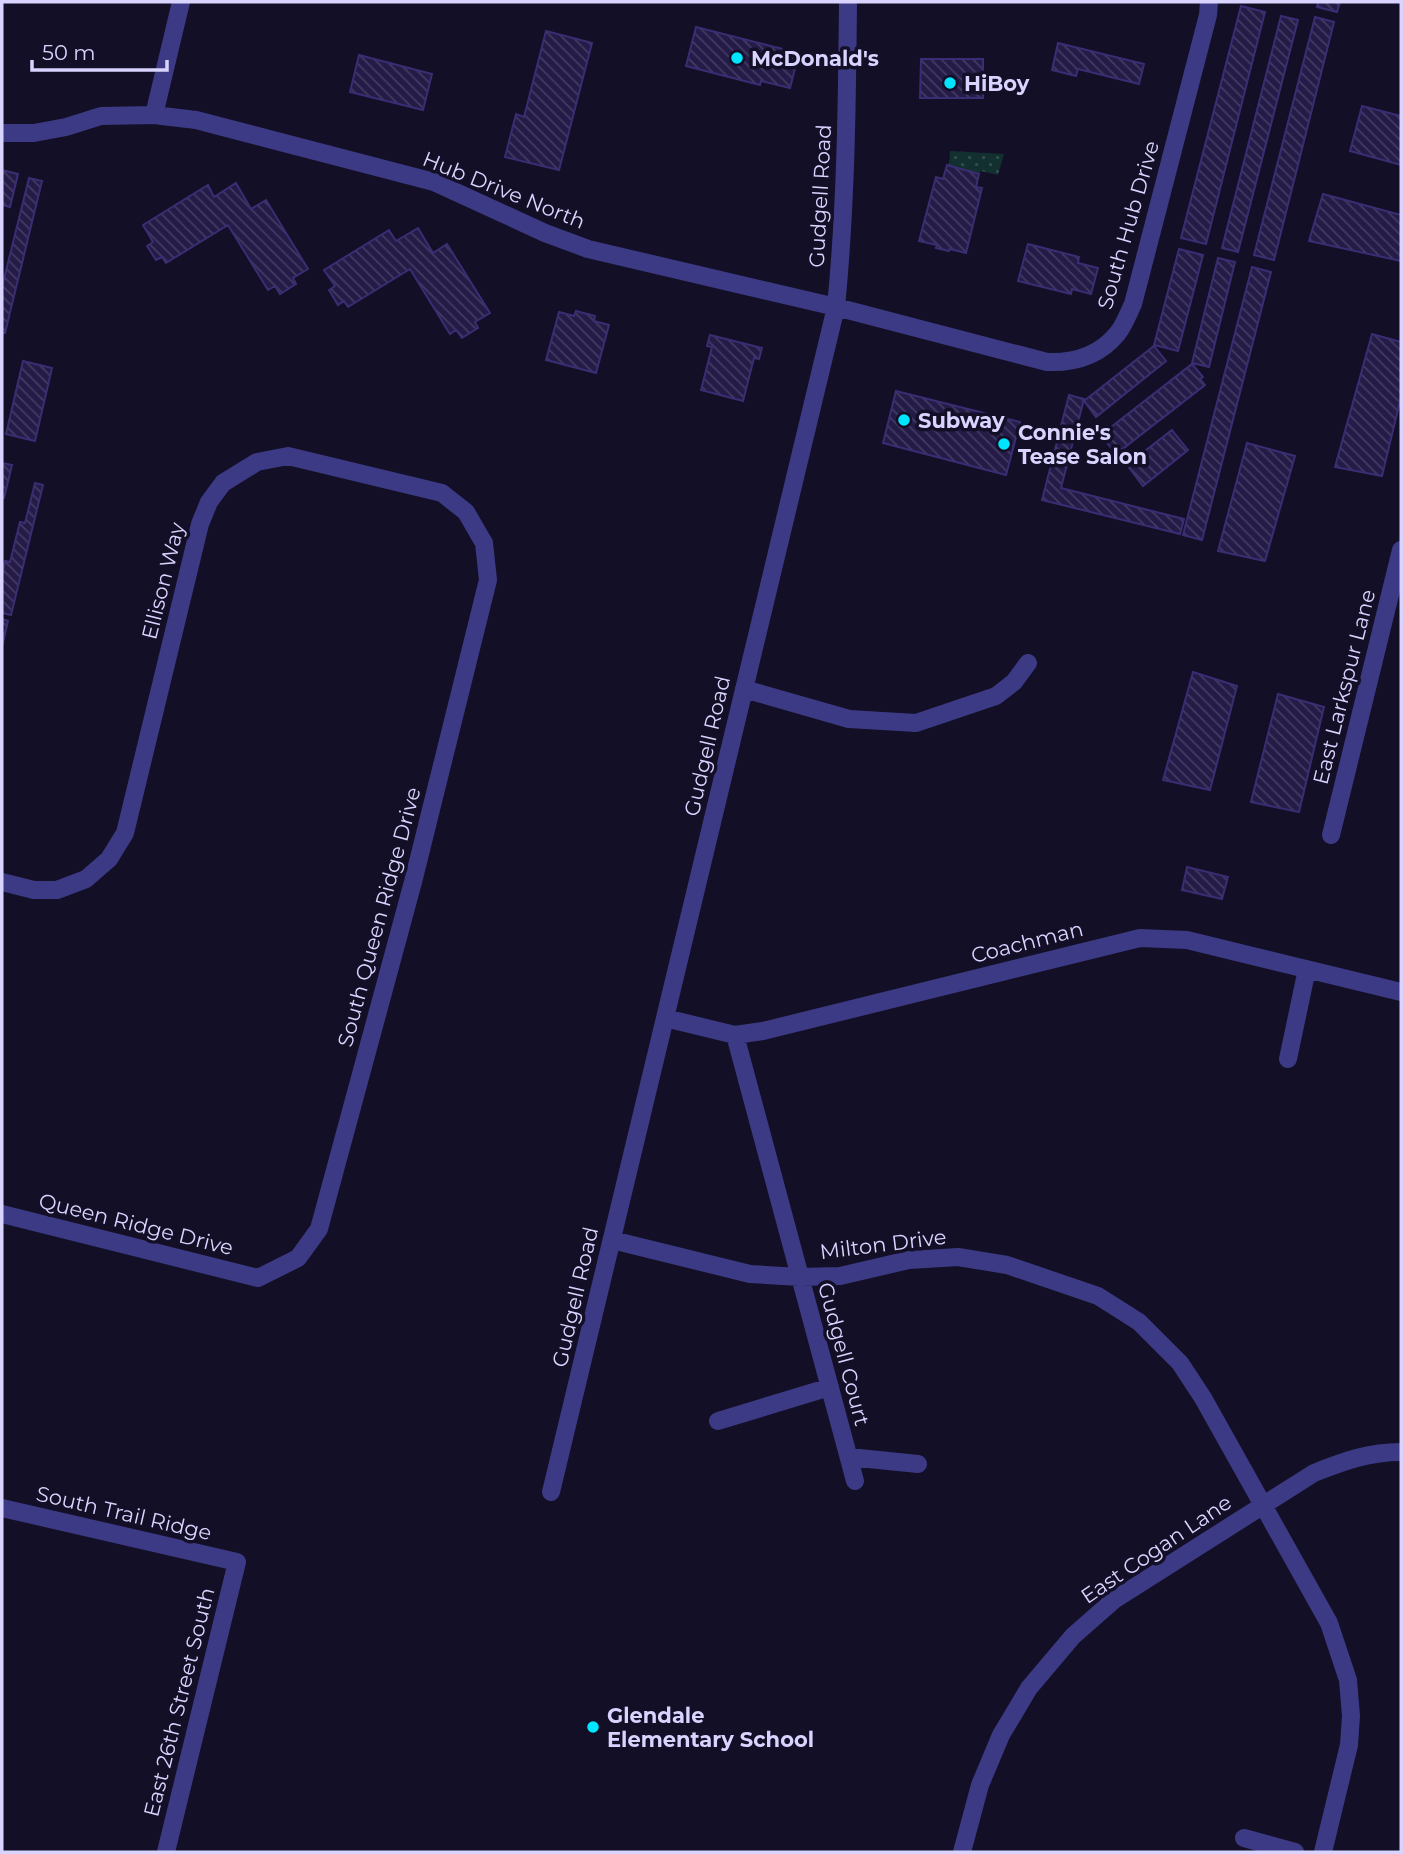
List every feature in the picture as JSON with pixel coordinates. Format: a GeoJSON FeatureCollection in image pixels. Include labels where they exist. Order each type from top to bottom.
{"type":"FeatureCollection","features":[{"type":"Feature","properties":{"kind":"street"},"geometry":{"type":"LineString","coordinates":[[154,115],[181,2]]}},
{"type":"Feature","properties":{"kind":"street","name":"Gudgell Road"},"geometry":{"type":"LineString","coordinates":[[551,1492],[836,307],[843,235],[849,2]]}},
{"type":"Feature","properties":{"kind":"street","name":"South Hub Drive"},"geometry":{"type":"LineString","coordinates":[[836,307],[1046,362],[1065,362],[1087,357],[1101,349],[1119,333],[1133,304],[1208,15],[1209,2]]}},
{"type":"Feature","properties":{"kind":"street","name":"Hub Drive North"},"geometry":{"type":"LineString","coordinates":[[2,133],[45,131],[101,116],[154,115],[196,120],[434,182],[545,233],[588,249],[836,307]]}},
{"type":"Feature","properties":{"kind":"street","name":"Ellison Way"},"geometry":{"type":"LineString","coordinates":[[2,882],[34,890],[57,890],[86,879],[109,859],[125,833],[200,524],[209,502],[223,483],[257,462],[288,456],[442,493],[466,512],[481,538]]}},
{"type":"Feature","properties":{"kind":"street","name":"South Queen Ridge Drive"},"geometry":{"type":"LineString","coordinates":[[258,1278],[298,1258],[318,1228],[413,882],[488,580],[485,544],[481,538]]}},
{"type":"Feature","properties":{"kind":"street","name":"East Larkspur Lane"},"geometry":{"type":"LineString","coordinates":[[1331,835],[1401,550]]}},
{"type":"Feature","properties":{"kind":"street"},"geometry":{"type":"LineString","coordinates":[[744,689],[849,719],[916,723],[996,696],[1014,681],[1028,663]]}},
{"type":"Feature","properties":{"kind":"street","name":"Coachman"},"geometry":{"type":"LineString","coordinates":[[665,1018],[735,1035],[763,1031],[1140,938],[1187,940],[1401,992]]}},
{"type":"Feature","properties":{"kind":"street"},"geometry":{"type":"LineString","coordinates":[[1288,1059],[1307,969]]}},
{"type":"Feature","properties":{"kind":"street","name":"Gudgell Court"},"geometry":{"type":"LineString","coordinates":[[735,1035],[855,1481]]}},
{"type":"Feature","properties":{"kind":"street","name":"Queen Ridge Drive"},"geometry":{"type":"LineString","coordinates":[[2,1214],[258,1278]]}},
{"type":"Feature","properties":{"kind":"street","name":"Milton Drive"},"geometry":{"type":"LineString","coordinates":[[612,1240],[750,1274],[800,1277],[840,1276],[909,1260],[958,1257],[1007,1265],[1098,1296],[1139,1322],[1180,1363],[1203,1398],[1329,1623],[1348,1680],[1351,1716],[1349,1745],[1323,1852]]}},
{"type":"Feature","properties":{"kind":"street"},"geometry":{"type":"LineString","coordinates":[[718,1421],[830,1387]]}},
{"type":"Feature","properties":{"kind":"street","name":"East Cogan Lane"},"geometry":{"type":"LineString","coordinates":[[962,1852],[980,1785],[1001,1735],[1029,1688],[1073,1636],[1114,1600],[1314,1473],[1350,1458],[1401,1452]]}},
{"type":"Feature","properties":{"kind":"street"},"geometry":{"type":"LineString","coordinates":[[849,1457],[918,1464]]}},
{"type":"Feature","properties":{"kind":"street","name":"South Trail Ridge"},"geometry":{"type":"LineString","coordinates":[[2,1508],[237,1562]]}},
{"type":"Feature","properties":{"kind":"street","name":"East 26th Street South"},"geometry":{"type":"LineString","coordinates":[[166,1852],[237,1562]]}},
{"type":"Feature","properties":{"kind":"street"},"geometry":{"type":"LineString","coordinates":[[1244,1838],[1295,1852]]}},
{"type":"Feature","properties":{"kind":"green space"},"geometry":{"type":"Polygon","coordinates":[[[950,151],[1004,154],[998,175],[981,171],[979,174],[949,166],[950,151]]]}},
{"type":"Feature","properties":{"kind":"building"},"geometry":{"type":"Polygon","coordinates":[[[1318,2],[1340,2],[1337,12],[1317,7],[1318,2]]]}},
{"type":"Feature","properties":{"kind":"building"},"geometry":{"type":"Polygon","coordinates":[[[1241,6],[1265,12],[1206,244],[1181,238],[1241,6]]]}},
{"type":"Feature","properties":{"kind":"building"},"geometry":{"type":"Polygon","coordinates":[[[1281,16],[1298,20],[1238,252],[1222,248],[1281,16]]]}},
{"type":"Feature","properties":{"kind":"building"},"geometry":{"type":"Polygon","coordinates":[[[1315,17],[1334,22],[1274,260],[1254,255],[1315,17]]]}},
{"type":"Feature","properties":{"kind":"building"},"geometry":{"type":"Polygon","coordinates":[[[696,27],[799,53],[790,88],[761,81],[760,85],[686,66],[696,27]]]}},
{"type":"Feature","properties":{"kind":"building"},"geometry":{"type":"Polygon","coordinates":[[[546,31],[592,43],[559,170],[505,157],[516,114],[524,117],[546,31]]]}},
{"type":"Feature","properties":{"kind":"building"},"geometry":{"type":"Polygon","coordinates":[[[1058,43],[1144,64],[1139,84],[1078,69],[1076,76],[1052,70],[1058,43]]]}},
{"type":"Feature","properties":{"kind":"building"},"geometry":{"type":"Polygon","coordinates":[[[359,55],[432,74],[423,110],[350,92],[359,55]]]}},
{"type":"Feature","properties":{"kind":"building"},"geometry":{"type":"Polygon","coordinates":[[[921,59],[983,59],[983,98],[920,98],[921,59]]]}},
{"type":"Feature","properties":{"kind":"building"},"geometry":{"type":"Polygon","coordinates":[[[1362,106],[1401,116],[1401,165],[1350,151],[1362,106]]]}},
{"type":"Feature","properties":{"kind":"building"},"geometry":{"type":"Polygon","coordinates":[[[947,165],[979,174],[976,187],[982,188],[966,253],[936,248],[937,245],[919,241],[936,177],[943,179],[947,165]]]}},
{"type":"Feature","properties":{"kind":"building"},"geometry":{"type":"Polygon","coordinates":[[[2,170],[18,174],[10,207],[2,205],[2,170]]]}},
{"type":"Feature","properties":{"kind":"building"},"geometry":{"type":"Polygon","coordinates":[[[29,178],[42,181],[5,333],[2,333],[2,287],[29,178]]]}},
{"type":"Feature","properties":{"kind":"building"},"geometry":{"type":"Polygon","coordinates":[[[236,183],[251,209],[266,200],[308,269],[293,278],[296,284],[280,294],[275,286],[268,290],[228,225],[166,263],[162,257],[156,260],[147,246],[153,242],[143,225],[208,185],[214,197],[236,183]]]}},
{"type":"Feature","properties":{"kind":"building"},"geometry":{"type":"Polygon","coordinates":[[[1323,194],[1401,215],[1401,261],[1309,241],[1323,194]]]}},
{"type":"Feature","properties":{"kind":"building"},"geometry":{"type":"Polygon","coordinates":[[[418,228],[433,253],[447,244],[490,313],[475,322],[478,328],[462,338],[456,330],[450,334],[410,269],[348,307],[344,301],[338,305],[329,290],[335,286],[324,270],[389,230],[396,241],[418,228]]]}},
{"type":"Feature","properties":{"kind":"building"},"geometry":{"type":"Polygon","coordinates":[[[1028,244],[1079,257],[1078,263],[1098,268],[1091,294],[1072,289],[1071,294],[1018,281],[1028,244]]]}},
{"type":"Feature","properties":{"kind":"building"},"geometry":{"type":"Polygon","coordinates":[[[1179,249],[1203,255],[1178,351],[1154,345],[1179,249]]]}},
{"type":"Feature","properties":{"kind":"building"},"geometry":{"type":"Polygon","coordinates":[[[1218,258],[1235,262],[1209,367],[1192,363],[1218,258]]]}},
{"type":"Feature","properties":{"kind":"building"},"geometry":{"type":"Polygon","coordinates":[[[1252,267],[1271,272],[1202,540],[1183,535],[1252,267]]]}},
{"type":"Feature","properties":{"kind":"building"},"geometry":{"type":"Polygon","coordinates":[[[576,311],[595,316],[594,321],[609,325],[596,373],[546,360],[559,312],[574,316],[576,311]]]}},
{"type":"Feature","properties":{"kind":"building"},"geometry":{"type":"Polygon","coordinates":[[[1372,334],[1401,342],[1401,397],[1382,476],[1335,467],[1372,334]]]}},
{"type":"Feature","properties":{"kind":"building"},"geometry":{"type":"Polygon","coordinates":[[[710,335],[762,348],[759,359],[754,358],[743,401],[701,390],[712,347],[707,346],[710,335]]]}},
{"type":"Feature","properties":{"kind":"building"},"geometry":{"type":"Polygon","coordinates":[[[1154,346],[1166,361],[1096,417],[1084,401],[1154,346]]]}},
{"type":"Feature","properties":{"kind":"building"},"geometry":{"type":"Polygon","coordinates":[[[23,361],[52,368],[35,441],[6,434],[23,361]]]}},
{"type":"Feature","properties":{"kind":"building"},"geometry":{"type":"Polygon","coordinates":[[[1192,364],[1203,377],[1200,379],[1205,385],[1116,454],[1101,435],[1192,364]]]}},
{"type":"Feature","properties":{"kind":"building"},"geometry":{"type":"Polygon","coordinates":[[[896,391],[1020,422],[1006,475],[883,443],[896,391]]]}},
{"type":"Feature","properties":{"kind":"building"},"geometry":{"type":"Polygon","coordinates":[[[1069,395],[1084,399],[1061,488],[1184,519],[1180,534],[1042,500],[1069,395]]]}},
{"type":"Feature","properties":{"kind":"building"},"geometry":{"type":"Polygon","coordinates":[[[1172,430],[1188,450],[1143,486],[1127,465],[1172,430]]]}},
{"type":"Feature","properties":{"kind":"building"},"geometry":{"type":"Polygon","coordinates":[[[1247,443],[1295,456],[1265,561],[1218,551],[1247,443]]]}},
{"type":"Feature","properties":{"kind":"building"},"geometry":{"type":"Polygon","coordinates":[[[2,463],[12,465],[4,498],[2,498],[2,463]]]}},
{"type":"Feature","properties":{"kind":"building"},"geometry":{"type":"Polygon","coordinates":[[[35,483],[43,485],[11,615],[2,613],[2,576],[5,561],[10,562],[20,522],[25,523],[35,483]]]}},
{"type":"Feature","properties":{"kind":"building"},"geometry":{"type":"Polygon","coordinates":[[[2,619],[8,621],[2,647],[2,619]]]}},
{"type":"Feature","properties":{"kind":"building"},"geometry":{"type":"Polygon","coordinates":[[[1193,672],[1237,686],[1210,790],[1163,780],[1193,672]]]}},
{"type":"Feature","properties":{"kind":"building"},"geometry":{"type":"Polygon","coordinates":[[[1278,694],[1324,707],[1299,812],[1251,802],[1278,694]]]}},
{"type":"Feature","properties":{"kind":"building"},"geometry":{"type":"Polygon","coordinates":[[[1187,867],[1228,877],[1222,899],[1182,890],[1187,867]]]}},
{"type":"Feature","properties":{"kind":"place","name":"McDonald's"},"geometry":{"type":"Point","coordinates":[737,58]}},
{"type":"Feature","properties":{"kind":"place","name":"HiBoy"},"geometry":{"type":"Point","coordinates":[950,83]}},
{"type":"Feature","properties":{"kind":"place","name":"Subway"},"geometry":{"type":"Point","coordinates":[904,420]}},
{"type":"Feature","properties":{"kind":"place","name":"Connie's Tease Salon"},"geometry":{"type":"Point","coordinates":[1004,444]}},
{"type":"Feature","properties":{"kind":"place","name":"Glendale Elementary School"},"geometry":{"type":"Point","coordinates":[593,1727]}}]}
